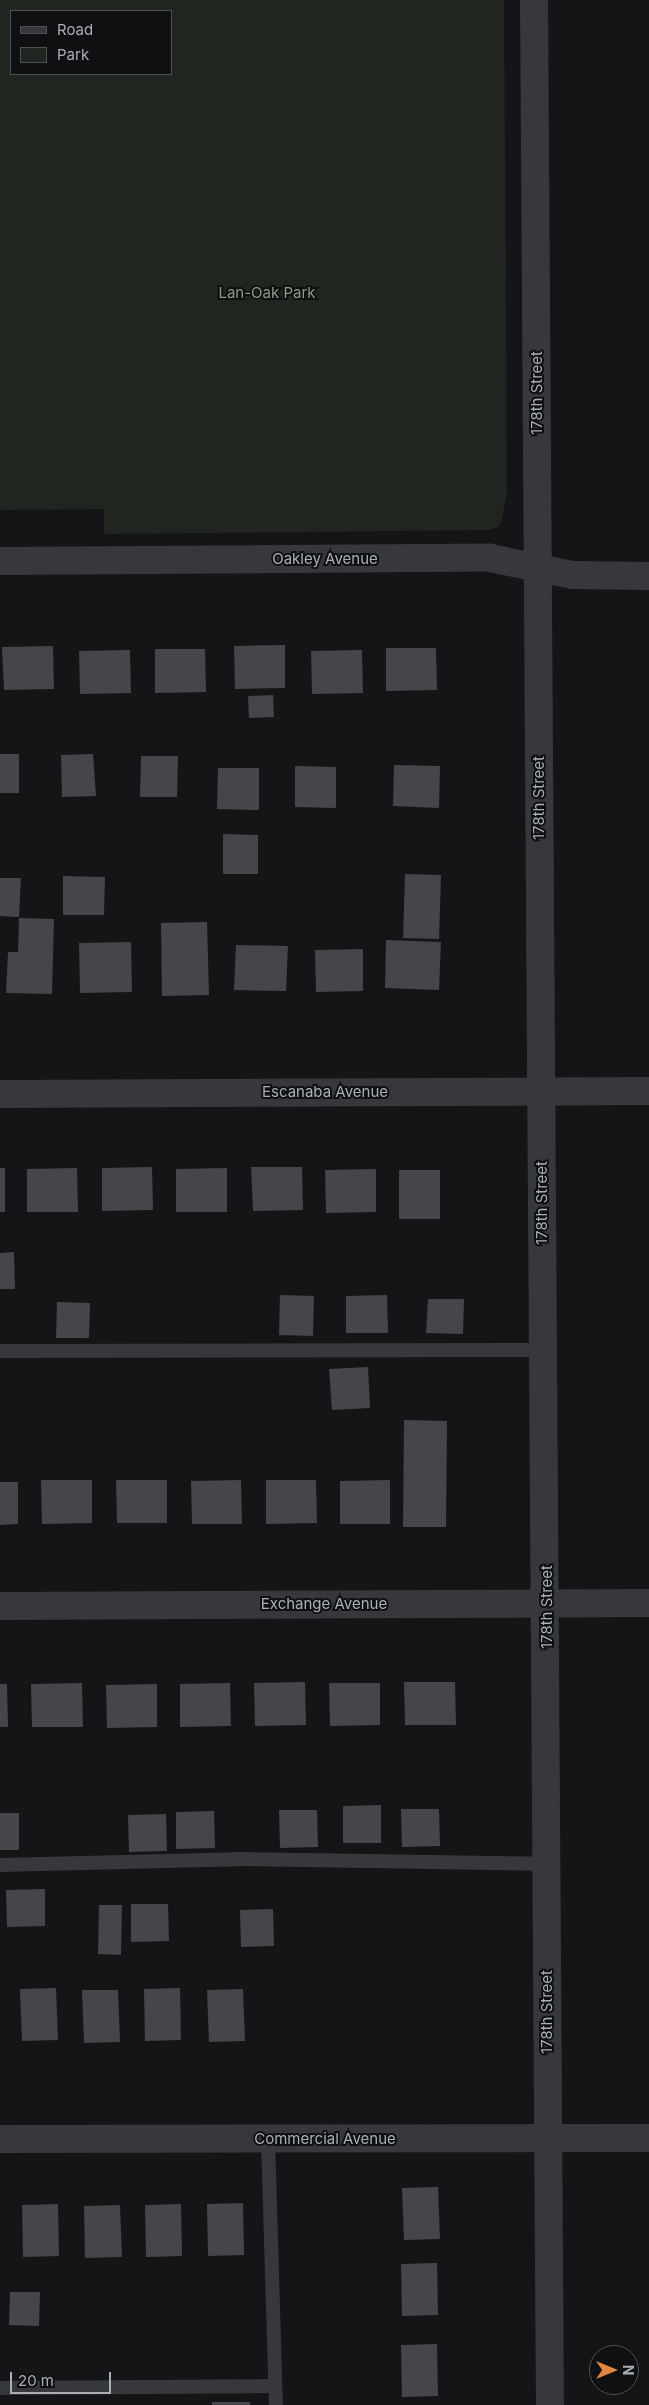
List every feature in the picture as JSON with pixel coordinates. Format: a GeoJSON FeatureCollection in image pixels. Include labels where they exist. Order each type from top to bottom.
{"type":"FeatureCollection","features":[{"type":"Feature","properties":{"kind":"street","name":"178th Street"},"geometry":{"type":"LineString","coordinates":[[534,0],[543,1350],[547,1603],[546,1864],[550,2405]]}},
{"type":"Feature","properties":{"kind":"street","name":"Oakley Avenue"},"geometry":{"type":"LineString","coordinates":[[0,561],[490,558],[573,575],[649,576]]}},
{"type":"Feature","properties":{"kind":"street","name":"Escanaba Avenue"},"geometry":{"type":"LineString","coordinates":[[0,1094],[649,1091]]}},
{"type":"Feature","properties":{"kind":"street","name":"Exchange Avenue"},"geometry":{"type":"LineString","coordinates":[[0,1606],[649,1603]]}},
{"type":"Feature","properties":{"kind":"street","name":"Commercial Avenue"},"geometry":{"type":"LineString","coordinates":[[0,2139],[649,2138]]}},
{"type":"Feature","properties":{"kind":"lane"},"geometry":{"type":"LineString","coordinates":[[0,1351],[543,1350]]}},
{"type":"Feature","properties":{"kind":"lane"},"geometry":{"type":"LineString","coordinates":[[0,1865],[238,1860],[546,1864]]}},
{"type":"Feature","properties":{"kind":"lane"},"geometry":{"type":"LineString","coordinates":[[268,2139],[276,2405]]}},
{"type":"Feature","properties":{"kind":"lane"},"geometry":{"type":"LineString","coordinates":[[0,2388],[275,2386]]}},
{"type":"Feature","properties":{"kind":"green space","name":"Lan-Oak Park"},"geometry":{"type":"Polygon","coordinates":[[[0,0],[504,0],[507,495],[500,526],[490,530],[104,534],[104,509],[0,510],[0,0]]]}},
{"type":"Feature","properties":{"kind":"building"},"geometry":{"type":"Polygon","coordinates":[[[285,645],[285,688],[235,689],[234,646],[285,645]]]}},
{"type":"Feature","properties":{"kind":"building"},"geometry":{"type":"Polygon","coordinates":[[[53,646],[54,689],[4,690],[2,647],[53,646]]]}},
{"type":"Feature","properties":{"kind":"building"},"geometry":{"type":"Polygon","coordinates":[[[386,648],[436,648],[437,690],[386,691],[386,648]]]}},
{"type":"Feature","properties":{"kind":"building"},"geometry":{"type":"Polygon","coordinates":[[[155,649],[205,649],[206,692],[155,693],[155,649]]]}},
{"type":"Feature","properties":{"kind":"building"},"geometry":{"type":"Polygon","coordinates":[[[130,650],[131,693],[80,694],[79,651],[130,650]]]}},
{"type":"Feature","properties":{"kind":"building"},"geometry":{"type":"Polygon","coordinates":[[[362,650],[363,693],[312,694],[311,651],[362,650]]]}},
{"type":"Feature","properties":{"kind":"building"},"geometry":{"type":"Polygon","coordinates":[[[273,695],[274,717],[249,718],[248,696],[273,695]]]}},
{"type":"Feature","properties":{"kind":"building"},"geometry":{"type":"Polygon","coordinates":[[[0,754],[19,754],[19,793],[0,793],[0,754]]]}},
{"type":"Feature","properties":{"kind":"building"},"geometry":{"type":"Polygon","coordinates":[[[93,754],[96,796],[62,797],[61,755],[93,754]]]}},
{"type":"Feature","properties":{"kind":"building"},"geometry":{"type":"Polygon","coordinates":[[[141,756],[178,756],[177,797],[140,797],[141,756]]]}},
{"type":"Feature","properties":{"kind":"building"},"geometry":{"type":"Polygon","coordinates":[[[394,765],[440,766],[439,808],[393,806],[394,765]]]}},
{"type":"Feature","properties":{"kind":"building"},"geometry":{"type":"Polygon","coordinates":[[[295,766],[336,767],[336,808],[295,807],[295,766]]]}},
{"type":"Feature","properties":{"kind":"building"},"geometry":{"type":"Polygon","coordinates":[[[218,768],[259,768],[259,810],[217,809],[218,768]]]}},
{"type":"Feature","properties":{"kind":"building"},"geometry":{"type":"Polygon","coordinates":[[[223,834],[258,835],[258,874],[223,874],[223,834]]]}},
{"type":"Feature","properties":{"kind":"building"},"geometry":{"type":"Polygon","coordinates":[[[405,874],[441,875],[439,939],[403,938],[405,874]]]}},
{"type":"Feature","properties":{"kind":"building"},"geometry":{"type":"Polygon","coordinates":[[[63,876],[105,877],[104,915],[63,915],[63,876]]]}},
{"type":"Feature","properties":{"kind":"building"},"geometry":{"type":"Polygon","coordinates":[[[0,878],[21,878],[19,917],[0,916],[0,878]]]}},
{"type":"Feature","properties":{"kind":"building"},"geometry":{"type":"Polygon","coordinates":[[[19,918],[54,919],[52,994],[6,993],[8,952],[18,952],[19,918]]]}},
{"type":"Feature","properties":{"kind":"building"},"geometry":{"type":"Polygon","coordinates":[[[207,922],[209,995],[162,996],[161,923],[207,922]]]}},
{"type":"Feature","properties":{"kind":"building"},"geometry":{"type":"Polygon","coordinates":[[[386,940],[441,942],[439,990],[385,988],[386,940]]]}},
{"type":"Feature","properties":{"kind":"building"},"geometry":{"type":"Polygon","coordinates":[[[131,942],[132,992],[80,993],[79,943],[131,942]]]}},
{"type":"Feature","properties":{"kind":"building"},"geometry":{"type":"Polygon","coordinates":[[[236,945],[288,946],[286,991],[234,990],[236,945]]]}},
{"type":"Feature","properties":{"kind":"building"},"geometry":{"type":"Polygon","coordinates":[[[363,949],[363,991],[316,992],[315,950],[363,949]]]}},
{"type":"Feature","properties":{"kind":"building"},"geometry":{"type":"Polygon","coordinates":[[[152,1167],[153,1210],[102,1211],[102,1168],[152,1167]]]}},
{"type":"Feature","properties":{"kind":"building"},"geometry":{"type":"Polygon","coordinates":[[[251,1167],[302,1167],[303,1210],[253,1211],[251,1167]]]}},
{"type":"Feature","properties":{"kind":"building"},"geometry":{"type":"Polygon","coordinates":[[[0,1168],[5,1168],[5,1212],[0,1212],[0,1168]]]}},
{"type":"Feature","properties":{"kind":"building"},"geometry":{"type":"Polygon","coordinates":[[[77,1168],[78,1212],[27,1212],[27,1169],[77,1168]]]}},
{"type":"Feature","properties":{"kind":"building"},"geometry":{"type":"Polygon","coordinates":[[[227,1168],[227,1212],[176,1212],[176,1169],[227,1168]]]}},
{"type":"Feature","properties":{"kind":"building"},"geometry":{"type":"Polygon","coordinates":[[[376,1169],[376,1212],[326,1213],[325,1170],[376,1169]]]}},
{"type":"Feature","properties":{"kind":"building"},"geometry":{"type":"Polygon","coordinates":[[[399,1170],[440,1170],[440,1219],[399,1219],[399,1170]]]}},
{"type":"Feature","properties":{"kind":"building"},"geometry":{"type":"Polygon","coordinates":[[[14,1252],[15,1289],[0,1289],[0,1253],[14,1252]]]}},
{"type":"Feature","properties":{"kind":"building"},"geometry":{"type":"Polygon","coordinates":[[[280,1295],[314,1296],[313,1336],[279,1335],[280,1295]]]}},
{"type":"Feature","properties":{"kind":"building"},"geometry":{"type":"Polygon","coordinates":[[[387,1295],[388,1333],[346,1333],[346,1296],[387,1295]]]}},
{"type":"Feature","properties":{"kind":"building"},"geometry":{"type":"Polygon","coordinates":[[[428,1299],[464,1299],[463,1334],[426,1333],[428,1299]]]}},
{"type":"Feature","properties":{"kind":"building"},"geometry":{"type":"Polygon","coordinates":[[[57,1302],[90,1303],[89,1338],[56,1338],[57,1302]]]}},
{"type":"Feature","properties":{"kind":"building"},"geometry":{"type":"Polygon","coordinates":[[[368,1367],[370,1408],[332,1410],[329,1369],[368,1367]]]}},
{"type":"Feature","properties":{"kind":"building"},"geometry":{"type":"Polygon","coordinates":[[[404,1420],[447,1421],[446,1527],[403,1527],[404,1420]]]}},
{"type":"Feature","properties":{"kind":"building"},"geometry":{"type":"Polygon","coordinates":[[[41,1480],[92,1480],[92,1523],[42,1524],[41,1480]]]}},
{"type":"Feature","properties":{"kind":"building"},"geometry":{"type":"Polygon","coordinates":[[[116,1480],[167,1480],[167,1523],[117,1523],[116,1480]]]}},
{"type":"Feature","properties":{"kind":"building"},"geometry":{"type":"Polygon","coordinates":[[[241,1480],[242,1524],[192,1524],[191,1481],[241,1480]]]}},
{"type":"Feature","properties":{"kind":"building"},"geometry":{"type":"Polygon","coordinates":[[[266,1480],[316,1480],[317,1523],[266,1524],[266,1480]]]}},
{"type":"Feature","properties":{"kind":"building"},"geometry":{"type":"Polygon","coordinates":[[[390,1480],[390,1524],[340,1524],[340,1481],[390,1480]]]}},
{"type":"Feature","properties":{"kind":"building"},"geometry":{"type":"Polygon","coordinates":[[[0,1482],[18,1482],[18,1524],[0,1525],[0,1482]]]}},
{"type":"Feature","properties":{"kind":"building"},"geometry":{"type":"Polygon","coordinates":[[[305,1682],[306,1725],[255,1726],[254,1683],[305,1682]]]}},
{"type":"Feature","properties":{"kind":"building"},"geometry":{"type":"Polygon","coordinates":[[[404,1682],[455,1682],[456,1725],[405,1725],[404,1682]]]}},
{"type":"Feature","properties":{"kind":"building"},"geometry":{"type":"Polygon","coordinates":[[[82,1683],[83,1727],[32,1727],[31,1684],[82,1683]]]}},
{"type":"Feature","properties":{"kind":"building"},"geometry":{"type":"Polygon","coordinates":[[[230,1683],[231,1726],[180,1727],[180,1684],[230,1683]]]}},
{"type":"Feature","properties":{"kind":"building"},"geometry":{"type":"Polygon","coordinates":[[[329,1683],[380,1683],[380,1725],[330,1726],[329,1683]]]}},
{"type":"Feature","properties":{"kind":"building"},"geometry":{"type":"Polygon","coordinates":[[[0,1684],[7,1684],[8,1727],[0,1727],[0,1684]]]}},
{"type":"Feature","properties":{"kind":"building"},"geometry":{"type":"Polygon","coordinates":[[[157,1684],[157,1727],[107,1728],[106,1685],[157,1684]]]}},
{"type":"Feature","properties":{"kind":"building"},"geometry":{"type":"Polygon","coordinates":[[[381,1805],[381,1843],[343,1843],[343,1806],[381,1805]]]}},
{"type":"Feature","properties":{"kind":"building"},"geometry":{"type":"Polygon","coordinates":[[[401,1809],[439,1809],[440,1846],[402,1847],[401,1809]]]}},
{"type":"Feature","properties":{"kind":"building"},"geometry":{"type":"Polygon","coordinates":[[[279,1810],[317,1810],[318,1847],[280,1848],[279,1810]]]}},
{"type":"Feature","properties":{"kind":"building"},"geometry":{"type":"Polygon","coordinates":[[[214,1811],[215,1848],[176,1849],[176,1812],[214,1811]]]}},
{"type":"Feature","properties":{"kind":"building"},"geometry":{"type":"Polygon","coordinates":[[[0,1813],[19,1813],[19,1850],[0,1850],[0,1813]]]}},
{"type":"Feature","properties":{"kind":"building"},"geometry":{"type":"Polygon","coordinates":[[[166,1814],[167,1851],[129,1852],[128,1815],[166,1814]]]}},
{"type":"Feature","properties":{"kind":"building"},"geometry":{"type":"Polygon","coordinates":[[[45,1889],[45,1926],[7,1927],[6,1890],[45,1889]]]}},
{"type":"Feature","properties":{"kind":"building"},"geometry":{"type":"Polygon","coordinates":[[[131,1904],[168,1904],[169,1941],[131,1942],[131,1904]]]}},
{"type":"Feature","properties":{"kind":"building"},"geometry":{"type":"Polygon","coordinates":[[[99,1905],[122,1905],[121,1955],[98,1954],[99,1905]]]}},
{"type":"Feature","properties":{"kind":"building"},"geometry":{"type":"Polygon","coordinates":[[[273,1909],[274,1946],[241,1947],[240,1910],[273,1909]]]}},
{"type":"Feature","properties":{"kind":"building"},"geometry":{"type":"Polygon","coordinates":[[[56,1988],[58,2040],[22,2041],[20,1989],[56,1988]]]}},
{"type":"Feature","properties":{"kind":"building"},"geometry":{"type":"Polygon","coordinates":[[[180,1988],[181,2040],[145,2041],[144,1989],[180,1988]]]}},
{"type":"Feature","properties":{"kind":"building"},"geometry":{"type":"Polygon","coordinates":[[[243,1989],[245,2041],[209,2042],[207,1990],[243,1989]]]}},
{"type":"Feature","properties":{"kind":"building"},"geometry":{"type":"Polygon","coordinates":[[[82,1990],[118,1990],[120,2042],[84,2043],[82,1990]]]}},
{"type":"Feature","properties":{"kind":"building"},"geometry":{"type":"Polygon","coordinates":[[[438,2187],[440,2239],[404,2240],[402,2188],[438,2187]]]}},
{"type":"Feature","properties":{"kind":"building"},"geometry":{"type":"Polygon","coordinates":[[[243,2203],[244,2255],[208,2256],[207,2204],[243,2203]]]}},
{"type":"Feature","properties":{"kind":"building"},"geometry":{"type":"Polygon","coordinates":[[[58,2204],[59,2256],[23,2257],[22,2205],[58,2204]]]}},
{"type":"Feature","properties":{"kind":"building"},"geometry":{"type":"Polygon","coordinates":[[[181,2204],[182,2256],[146,2257],[145,2205],[181,2204]]]}},
{"type":"Feature","properties":{"kind":"building"},"geometry":{"type":"Polygon","coordinates":[[[120,2205],[122,2257],[85,2258],[84,2206],[120,2205]]]}},
{"type":"Feature","properties":{"kind":"building"},"geometry":{"type":"Polygon","coordinates":[[[437,2263],[438,2315],[402,2316],[401,2264],[437,2263]]]}},
{"type":"Feature","properties":{"kind":"building"},"geometry":{"type":"Polygon","coordinates":[[[10,2292],[40,2292],[39,2326],[9,2325],[10,2292]]]}},
{"type":"Feature","properties":{"kind":"building"},"geometry":{"type":"Polygon","coordinates":[[[437,2344],[438,2396],[402,2397],[401,2345],[437,2344]]]}},
{"type":"Feature","properties":{"kind":"building"},"geometry":{"type":"Polygon","coordinates":[[[212,2402],[250,2402],[250,2405],[212,2405],[212,2402]]]}}]}
